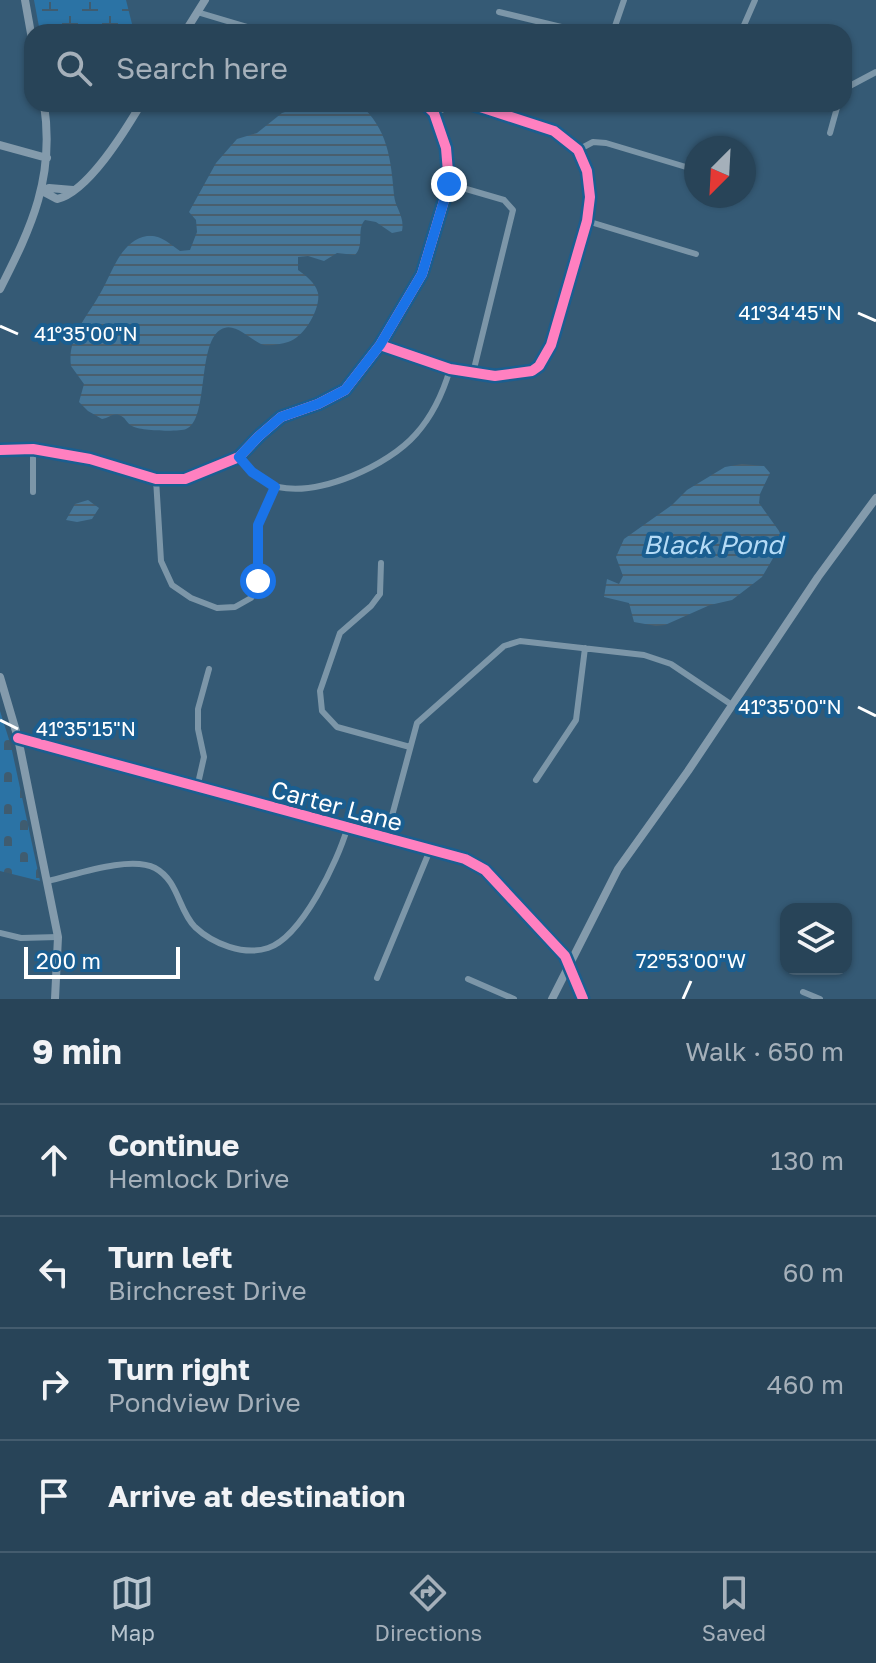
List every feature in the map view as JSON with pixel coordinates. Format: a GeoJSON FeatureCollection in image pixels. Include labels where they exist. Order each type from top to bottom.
{"type":"FeatureCollection","features":[{"type":"Feature","properties":{"kind":"main road"},"geometry":{"type":"LineString","coordinates":[[25,0],[29,24]]}},
{"type":"Feature","properties":{"kind":"main road"},"geometry":{"type":"LineString","coordinates":[[190,24],[205,0]]}},
{"type":"Feature","properties":{"kind":"main road"},"geometry":{"type":"LineString","coordinates":[[0,289],[29,233],[42,191],[47,158],[44,112]]}},
{"type":"Feature","properties":{"kind":"main road"},"geometry":{"type":"LineString","coordinates":[[42,191],[49,188],[73,190],[97,168],[136,112]]}},
{"type":"Feature","properties":{"kind":"main road"},"geometry":{"type":"LineString","coordinates":[[0,145],[47,158]]}},
{"type":"Feature","properties":{"kind":"main road"},"geometry":{"type":"LineString","coordinates":[[552,999],[618,869],[818,577],[876,498]]}},
{"type":"Feature","properties":{"kind":"main road"},"geometry":{"type":"LineString","coordinates":[[0,677],[18,738],[58,937],[55,999]]}},
{"type":"Feature","properties":{"kind":"street"},"geometry":{"type":"LineString","coordinates":[[616,24],[624,0]]}},
{"type":"Feature","properties":{"kind":"street"},"geometry":{"type":"LineString","coordinates":[[744,24],[755,0]]}},
{"type":"Feature","properties":{"kind":"street"},"geometry":{"type":"LineString","coordinates":[[197,12],[237,24]]}},
{"type":"Feature","properties":{"kind":"street"},"geometry":{"type":"LineString","coordinates":[[499,12],[549,24]]}},
{"type":"Feature","properties":{"kind":"street"},"geometry":{"type":"LineString","coordinates":[[852,85],[876,72]]}},
{"type":"Feature","properties":{"kind":"street"},"geometry":{"type":"LineString","coordinates":[[380,345],[450,369],[495,376],[523,374],[539,366],[551,345],[587,221],[590,197],[587,171],[578,150],[554,131],[497,112]]}},
{"type":"Feature","properties":{"kind":"street"},"geometry":{"type":"LineString","coordinates":[[830,133],[836,112]]}},
{"type":"Feature","properties":{"kind":"street"},"geometry":{"type":"LineString","coordinates":[[0,450],[33,449],[90,459],[156,479],[185,479],[239,457],[281,417],[318,404],[345,390],[380,345],[422,274],[449,184],[446,148],[434,113]]}},
{"type":"Feature","properties":{"kind":"street"},"geometry":{"type":"LineString","coordinates":[[578,150],[593,142],[606,143],[684,166]]}},
{"type":"Feature","properties":{"kind":"street"},"geometry":{"type":"LineString","coordinates":[[449,184],[504,200],[513,210],[473,373]]}},
{"type":"Feature","properties":{"kind":"street"},"geometry":{"type":"LineString","coordinates":[[587,221],[696,254]]}},
{"type":"Feature","properties":{"kind":"street"},"geometry":{"type":"LineString","coordinates":[[239,457],[252,472],[275,487],[301,489],[335,481],[375,466],[400,450],[417,433],[432,413],[450,369]]}},
{"type":"Feature","properties":{"kind":"street"},"geometry":{"type":"LineString","coordinates":[[33,449],[33,492]]}},
{"type":"Feature","properties":{"kind":"street"},"geometry":{"type":"LineString","coordinates":[[156,479],[161,561],[172,585],[191,598],[217,608],[235,607],[251,598],[258,581],[258,525],[275,487]]}},
{"type":"Feature","properties":{"kind":"street"},"geometry":{"type":"LineString","coordinates":[[381,563],[380,594],[340,633],[320,691],[322,711],[337,727],[410,747]]}},
{"type":"Feature","properties":{"kind":"street"},"geometry":{"type":"LineString","coordinates":[[386,838],[417,723],[504,646],[520,641],[644,655],[671,664],[732,705]]}},
{"type":"Feature","properties":{"kind":"street"},"geometry":{"type":"LineString","coordinates":[[536,780],[576,720],[585,648]]}},
{"type":"Feature","properties":{"kind":"street"},"geometry":{"type":"LineString","coordinates":[[197,788],[204,757],[198,729],[198,709],[209,669]]}},
{"type":"Feature","properties":{"kind":"street","name":"Carter Lane"},"geometry":{"type":"LineString","coordinates":[[18,738],[465,859],[485,870],[565,956],[583,999]]}},
{"type":"Feature","properties":{"kind":"street"},"geometry":{"type":"LineString","coordinates":[[48,881],[133,863],[155,868],[174,885],[192,924],[210,939],[238,949],[269,948],[290,932],[305,914],[337,861],[347,829]]}},
{"type":"Feature","properties":{"kind":"street"},"geometry":{"type":"LineString","coordinates":[[377,978],[430,850]]}},
{"type":"Feature","properties":{"kind":"street"},"geometry":{"type":"LineString","coordinates":[[0,933],[21,938],[58,937]]}},
{"type":"Feature","properties":{"kind":"street"},"geometry":{"type":"LineString","coordinates":[[468,979],[514,999]]}},
{"type":"Feature","properties":{"kind":"street"},"geometry":{"type":"LineString","coordinates":[[803,992],[820,999]]}},
{"type":"Feature","properties":{"kind":"green space"},"geometry":{"type":"Polygon","coordinates":[[[34,0],[126,0],[132,24],[38,24],[34,0]]]}},
{"type":"Feature","properties":{"kind":"green space"},"geometry":{"type":"Polygon","coordinates":[[[0,711],[11,746],[40,881],[0,871],[0,711]]]}},
{"type":"Feature","properties":{"kind":"water"},"geometry":{"type":"Polygon","coordinates":[[[282,113],[369,113],[386,145],[402,231],[392,233],[376,222],[365,220],[361,228],[360,247],[355,255],[337,253],[324,261],[308,256],[298,257],[298,270],[312,282],[318,293],[317,306],[310,322],[294,339],[273,345],[259,343],[231,328],[220,330],[208,351],[198,412],[186,429],[142,429],[132,426],[119,415],[102,419],[88,411],[79,402],[84,384],[71,366],[72,346],[124,250],[138,239],[152,236],[165,240],[180,251],[190,250],[197,232],[196,220],[189,212],[216,163],[237,139],[257,133],[282,113]]]}},
{"type":"Feature","properties":{"kind":"water","name":"Black Pond"},"geometry":{"type":"Polygon","coordinates":[[[742,464],[764,466],[770,473],[759,503],[782,539],[762,577],[732,600],[710,605],[665,625],[634,622],[629,603],[604,597],[607,579],[619,584],[623,576],[616,557],[624,539],[672,505],[687,490],[725,467],[742,464]]]}},
{"type":"Feature","properties":{"kind":"water"},"geometry":{"type":"Polygon","coordinates":[[[88,500],[99,508],[92,519],[77,522],[66,520],[75,504],[88,500]]]}},
{"type":"Feature","properties":{"kind":"cycle path"},"geometry":{"type":"LineString","coordinates":[[0,450],[33,449],[90,459],[156,479],[185,479],[239,457],[281,417],[318,404],[345,390],[380,345],[422,274],[449,184],[446,148],[433,112]]}},
{"type":"Feature","properties":{"kind":"cycle path"},"geometry":{"type":"LineString","coordinates":[[380,345],[450,369],[495,376],[532,371],[539,366],[551,345],[587,221],[590,197],[587,171],[578,150],[554,131],[496,112]]}},
{"type":"Feature","properties":{"kind":"cycle path"},"geometry":{"type":"LineString","coordinates":[[18,738],[465,859],[485,870],[565,956],[583,999]]}},
{"type":"Feature","properties":{"kind":"route"},"geometry":{"type":"LineString","coordinates":[[258,581],[258,525],[275,487],[252,472],[239,457],[281,417],[318,404],[345,390],[380,345],[422,274],[449,184]]}}]}
